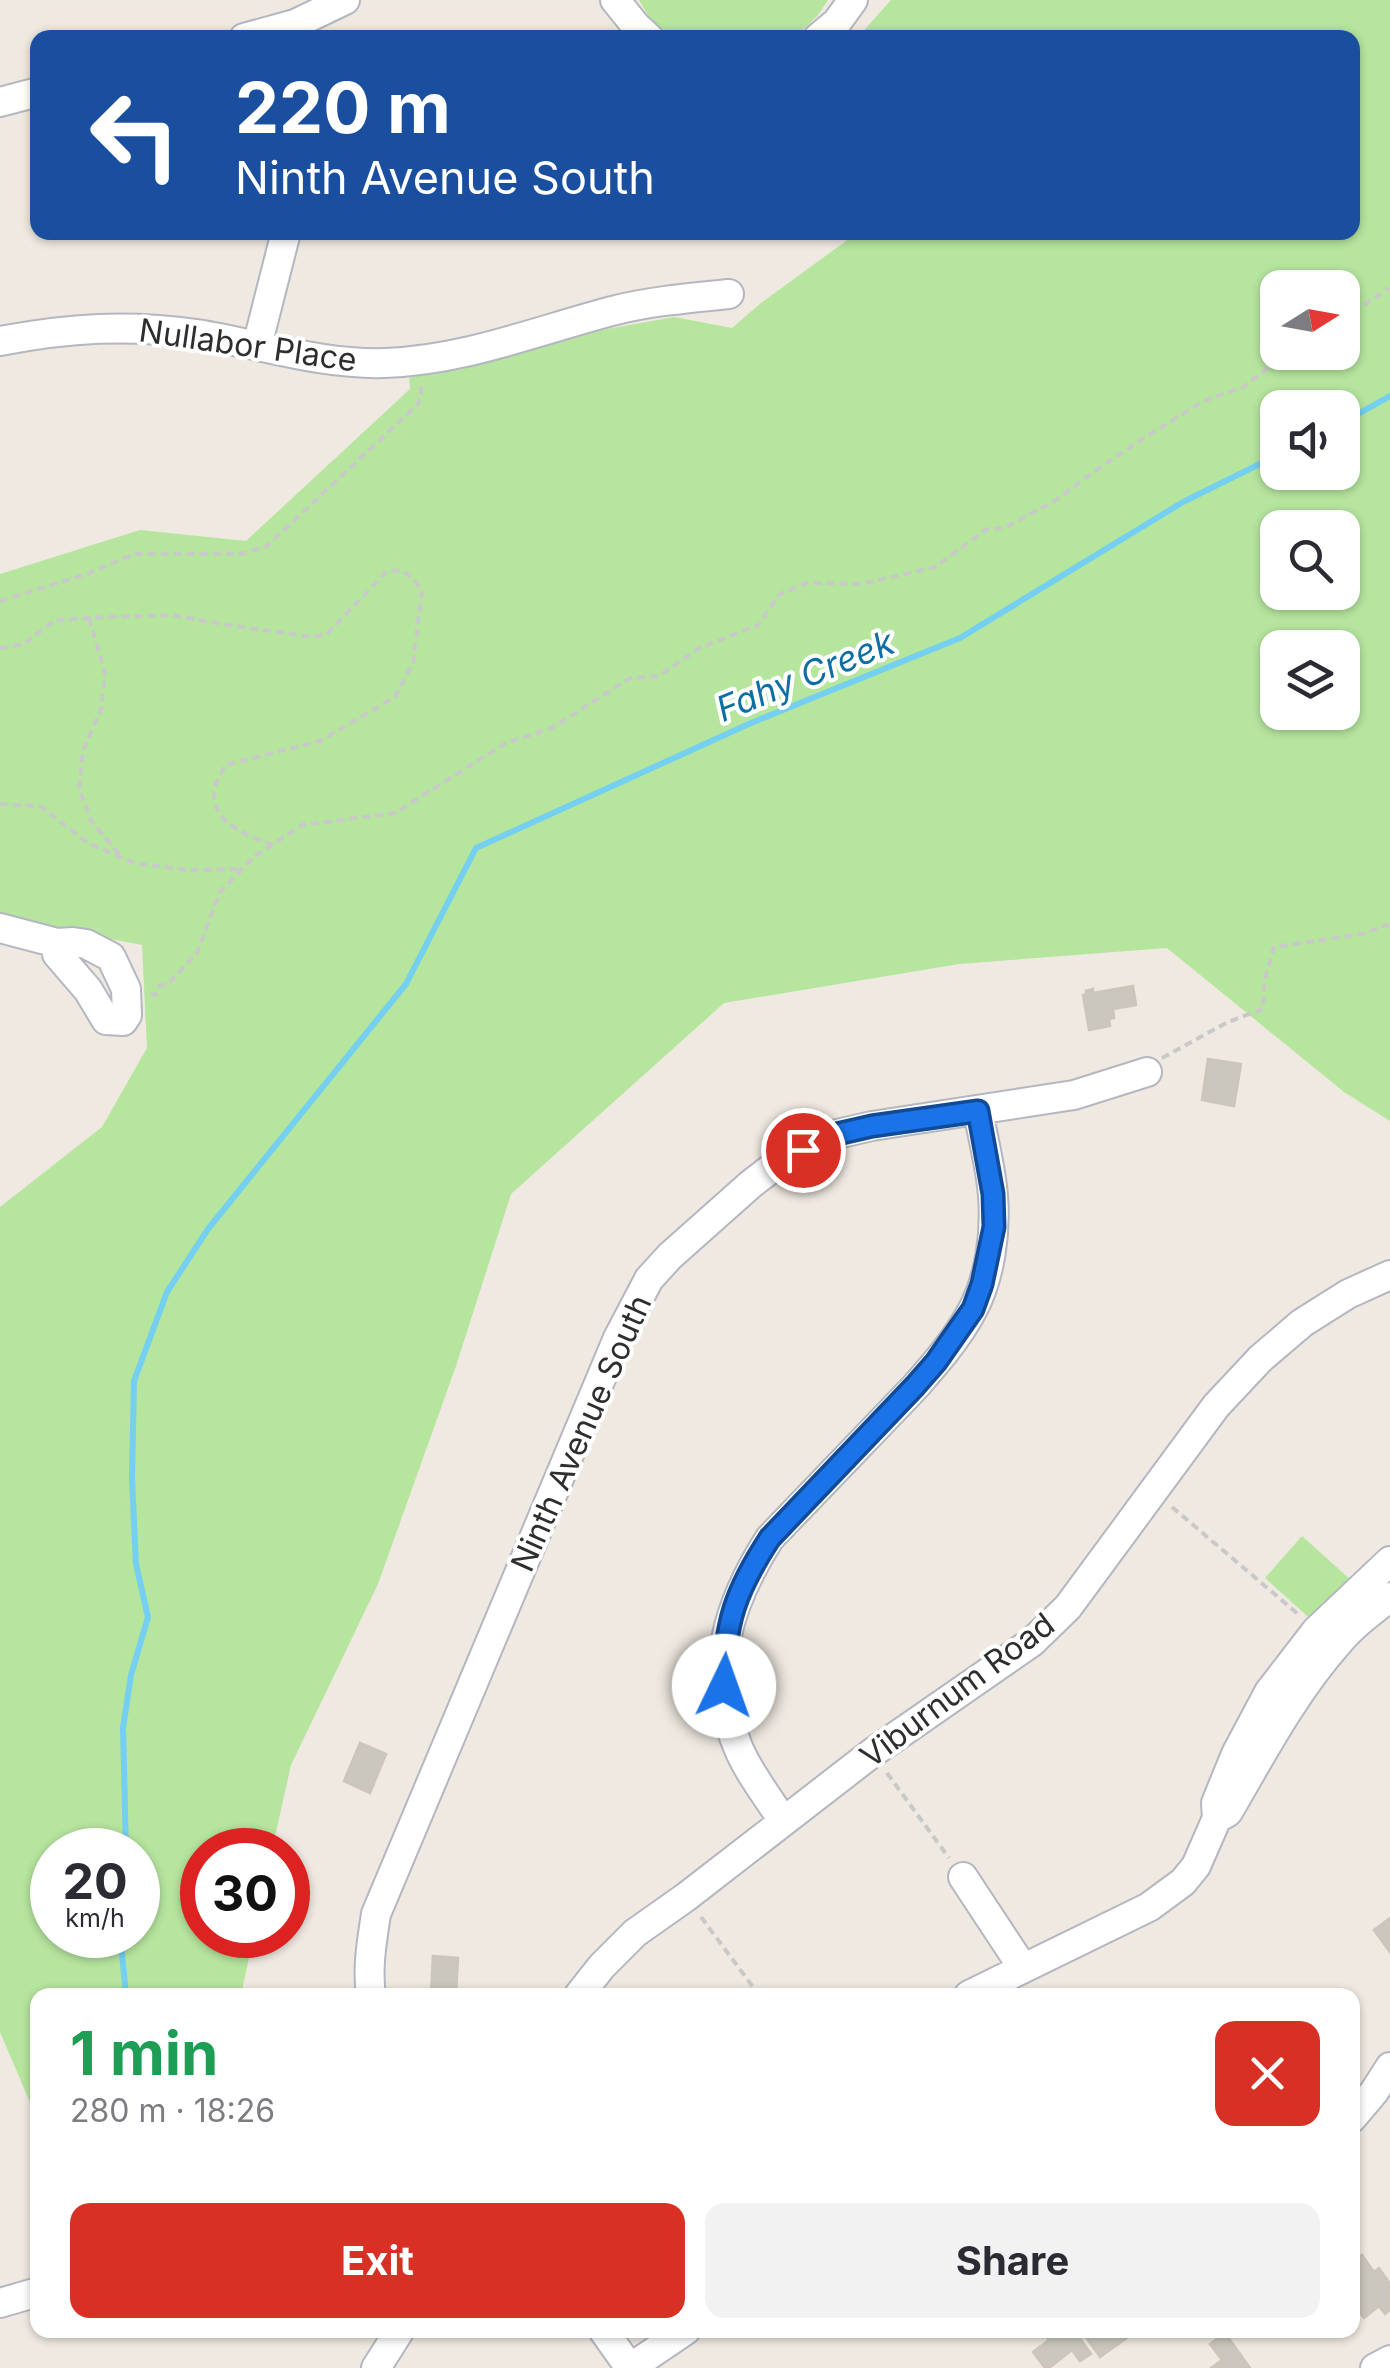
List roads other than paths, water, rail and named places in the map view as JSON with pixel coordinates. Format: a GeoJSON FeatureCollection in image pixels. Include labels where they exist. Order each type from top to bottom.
{"type":"FeatureCollection","features":[{"type":"Feature","properties":{"kind":"street"},"geometry":{"type":"LineString","coordinates":[[274,30],[344,0]]}},
{"type":"Feature","properties":{"kind":"street"},"geometry":{"type":"LineString","coordinates":[[615,0],[641,30]]}},
{"type":"Feature","properties":{"kind":"street"},"geometry":{"type":"LineString","coordinates":[[828,30],[854,0]]}},
{"type":"Feature","properties":{"kind":"street"},"geometry":{"type":"LineString","coordinates":[[0,102],[30,94]]}},
{"type":"Feature","properties":{"kind":"street"},"geometry":{"type":"LineString","coordinates":[[257,346],[284,240]]}},
{"type":"Feature","properties":{"kind":"street","name":"Nullabor Place"},"geometry":{"type":"LineString","coordinates":[[0,342],[48,332],[137,328],[196,334],[298,356],[384,363],[488,348],[620,309],[729,294]]}},
{"type":"Feature","properties":{"kind":"street"},"geometry":{"type":"LineString","coordinates":[[0,928],[57,943],[86,944],[111,957],[126,989]]}},
{"type":"Feature","properties":{"kind":"street","name":"Ninth Avenue South"},"geometry":{"type":"LineString","coordinates":[[371,1988],[376,1914],[618,1338],[650,1278],[751,1184],[777,1164],[837,1134],[1074,1094],[1148,1072]]}},
{"type":"Feature","properties":{"kind":"street"},"geometry":{"type":"LineString","coordinates":[[783,1820],[738,1750],[728,1718],[724,1652],[728,1623],[739,1592],[770,1538],[915,1386],[973,1309],[994,1227],[993,1194],[978,1111]]}},
{"type":"Feature","properties":{"kind":"street","name":"Viburnum Road"},"geometry":{"type":"LineString","coordinates":[[585,1988],[635,1933],[872,1752],[1032,1642],[1068,1606],[1216,1406],[1260,1359],[1302,1323],[1348,1294],[1390,1275]]}},
{"type":"Feature","properties":{"kind":"street"},"geometry":{"type":"LineString","coordinates":[[983,1988],[1149,1907],[1184,1882],[1196,1866],[1217,1818],[1216,1803],[1253,1720],[1270,1692],[1316,1630],[1390,1561]]}},
{"type":"Feature","properties":{"kind":"street"},"geometry":{"type":"LineString","coordinates":[[1217,1818],[1228,1812],[1280,1721],[1337,1644],[1390,1597]]}},
{"type":"Feature","properties":{"kind":"street"},"geometry":{"type":"LineString","coordinates":[[963,1877],[1022,1968]]}},
{"type":"Feature","properties":{"kind":"street"},"geometry":{"type":"LineString","coordinates":[[1360,2113],[1382,2098],[1390,2068]]}},
{"type":"Feature","properties":{"kind":"street"},"geometry":{"type":"LineString","coordinates":[[0,2303],[30,2294]]}},
{"type":"Feature","properties":{"kind":"street"},"geometry":{"type":"LineString","coordinates":[[376,2368],[395,2338]]}},
{"type":"Feature","properties":{"kind":"street"},"geometry":{"type":"LineString","coordinates":[[608,2338],[630,2368],[674,2338]]}},
{"type":"Feature","properties":{"kind":"street"},"geometry":{"type":"LineString","coordinates":[[1374,2368],[1390,2360]]}},
{"type":"Feature","properties":{"kind":"waterway","name":"Fahy Creek"},"geometry":{"type":"LineString","coordinates":[[1360,413],[1390,396]]}},
{"type":"Feature","properties":{"kind":"waterway","name":"Fahy Creek"},"geometry":{"type":"LineString","coordinates":[[125,1828],[123,1728],[131,1675],[148,1617],[136,1564],[132,1478],[134,1381],[167,1292],[208,1229],[406,984],[476,848],[751,723],[960,638],[1183,502],[1260,464]]}},
{"type":"Feature","properties":{"kind":"waterway"},"geometry":{"type":"LineString","coordinates":[[122,1958],[125,1988]]}}]}
